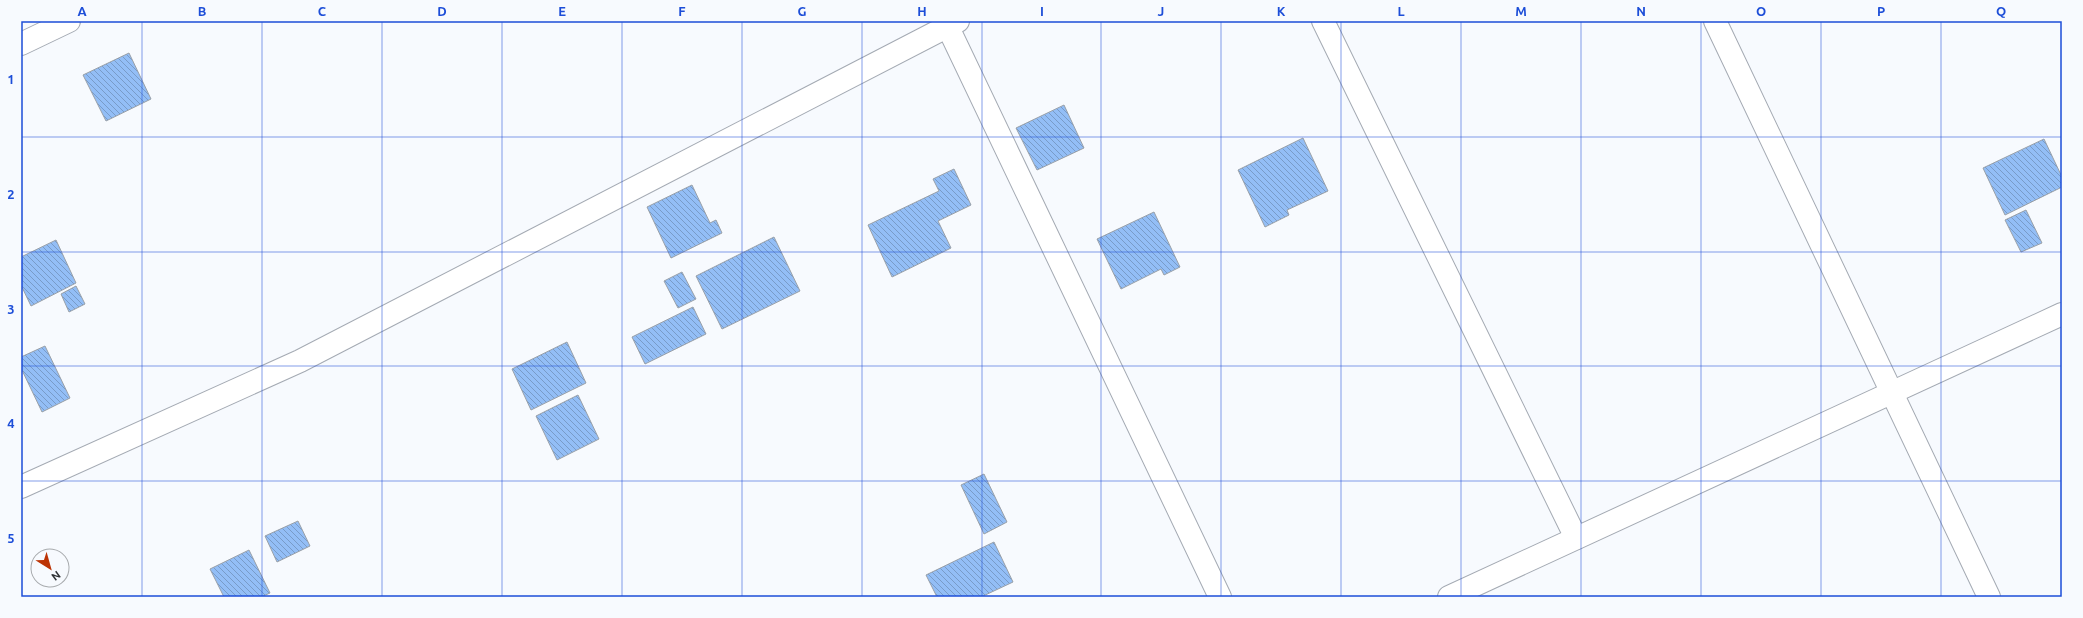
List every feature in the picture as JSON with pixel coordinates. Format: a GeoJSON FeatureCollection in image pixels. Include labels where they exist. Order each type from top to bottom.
{"type":"FeatureCollection","features":[{"type":"Feature","properties":{"kind":"street"},"geometry":{"type":"LineString","coordinates":[[21,44],[69,21]]}},
{"type":"Feature","properties":{"kind":"street"},"geometry":{"type":"LineString","coordinates":[[1324,21],[1576,538]]}},
{"type":"Feature","properties":{"kind":"street"},"geometry":{"type":"LineString","coordinates":[[1715,21],[1893,392],[1989,597]]}},
{"type":"Feature","properties":{"kind":"street"},"geometry":{"type":"LineString","coordinates":[[21,487],[300,361],[950,23],[1220,597]]}},
{"type":"Feature","properties":{"kind":"street"},"geometry":{"type":"LineString","coordinates":[[1449,597],[2062,314]]}},
{"type":"Feature","properties":{"kind":"building"},"geometry":{"type":"Polygon","coordinates":[[[129,53],[151,99],[106,121],[83,75],[129,53]]]}},
{"type":"Feature","properties":{"kind":"building"},"geometry":{"type":"Polygon","coordinates":[[[1064,105],[1084,148],[1037,170],[1016,128],[1064,105]]]}},
{"type":"Feature","properties":{"kind":"building"},"geometry":{"type":"Polygon","coordinates":[[[1303,138],[1328,191],[1287,210],[1289,215],[1265,227],[1238,170],[1303,138]]]}},
{"type":"Feature","properties":{"kind":"building"},"geometry":{"type":"Polygon","coordinates":[[[2044,139],[2062,177],[2062,187],[2005,215],[1983,168],[2044,139]]]}},
{"type":"Feature","properties":{"kind":"building"},"geometry":{"type":"Polygon","coordinates":[[[954,169],[971,205],[938,221],[951,248],[892,277],[868,225],[939,191],[933,179],[954,169]]]}},
{"type":"Feature","properties":{"kind":"building"},"geometry":{"type":"Polygon","coordinates":[[[692,185],[710,223],[716,220],[722,233],[671,258],[647,207],[692,185]]]}},
{"type":"Feature","properties":{"kind":"building"},"geometry":{"type":"Polygon","coordinates":[[[2026,210],[2042,243],[2021,252],[2005,220],[2026,210]]]}},
{"type":"Feature","properties":{"kind":"building"},"geometry":{"type":"Polygon","coordinates":[[[1154,212],[1180,267],[1164,275],[1161,269],[1121,289],[1097,239],[1154,212]]]}},
{"type":"Feature","properties":{"kind":"building"},"geometry":{"type":"Polygon","coordinates":[[[774,237],[800,291],[722,329],[696,276],[774,237]]]}},
{"type":"Feature","properties":{"kind":"building"},"geometry":{"type":"Polygon","coordinates":[[[56,240],[76,283],[31,306],[21,285],[21,257],[56,240]]]}},
{"type":"Feature","properties":{"kind":"building"},"geometry":{"type":"Polygon","coordinates":[[[682,272],[696,299],[678,308],[664,281],[682,272]]]}},
{"type":"Feature","properties":{"kind":"building"},"geometry":{"type":"Polygon","coordinates":[[[76,286],[85,304],[69,312],[61,294],[76,286]]]}},
{"type":"Feature","properties":{"kind":"building"},"geometry":{"type":"Polygon","coordinates":[[[693,307],[706,334],[645,364],[632,337],[693,307]]]}},
{"type":"Feature","properties":{"kind":"building"},"geometry":{"type":"Polygon","coordinates":[[[567,342],[586,383],[531,410],[512,369],[567,342]]]}},
{"type":"Feature","properties":{"kind":"building"},"geometry":{"type":"Polygon","coordinates":[[[45,346],[70,398],[42,412],[21,368],[21,357],[45,346]]]}},
{"type":"Feature","properties":{"kind":"building"},"geometry":{"type":"Polygon","coordinates":[[[578,395],[599,439],[557,460],[536,416],[578,395]]]}},
{"type":"Feature","properties":{"kind":"building"},"geometry":{"type":"Polygon","coordinates":[[[984,474],[1007,522],[984,534],[961,485],[984,474]]]}},
{"type":"Feature","properties":{"kind":"building"},"geometry":{"type":"Polygon","coordinates":[[[298,521],[310,546],[277,562],[265,536],[298,521]]]}},
{"type":"Feature","properties":{"kind":"building"},"geometry":{"type":"Polygon","coordinates":[[[994,542],[1013,582],[981,597],[937,597],[926,575],[994,542]]]}},
{"type":"Feature","properties":{"kind":"building"},"geometry":{"type":"Polygon","coordinates":[[[249,550],[270,593],[261,597],[224,597],[210,569],[249,550]]]}}]}
